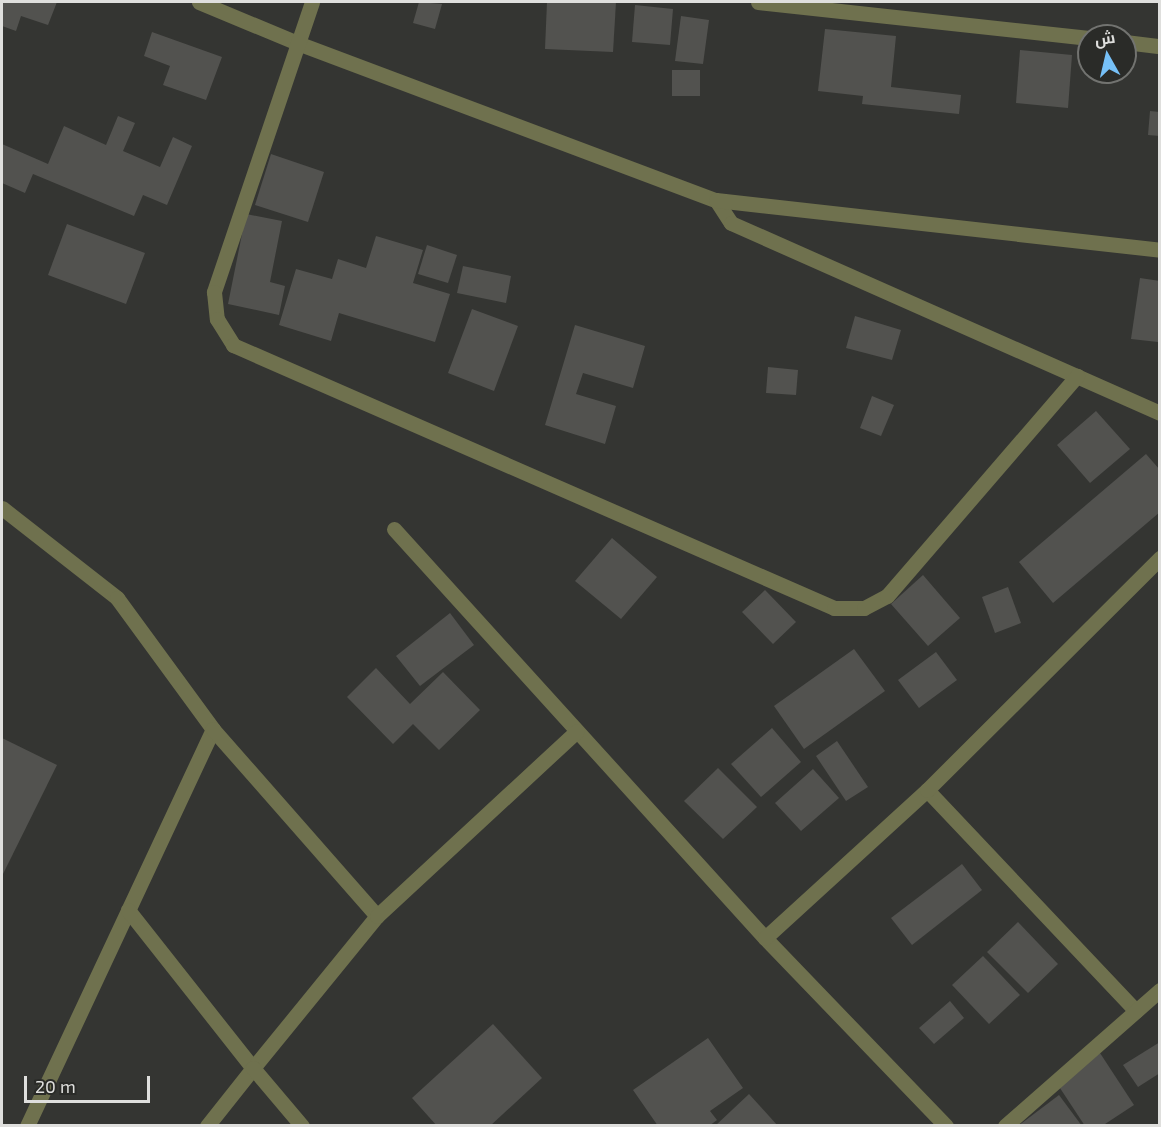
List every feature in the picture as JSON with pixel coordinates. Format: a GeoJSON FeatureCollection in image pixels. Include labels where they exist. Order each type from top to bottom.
{"type":"FeatureCollection","features":[{"type":"Feature","properties":{"kind":"street"},"geometry":{"type":"LineString","coordinates":[[199,2],[300,44],[716,201],[1160,250]]}},
{"type":"Feature","properties":{"kind":"street"},"geometry":{"type":"LineString","coordinates":[[312,2],[300,44],[214,291],[217,319],[233,345],[834,608],[864,608],[887,596],[1077,376]]}},
{"type":"Feature","properties":{"kind":"street"},"geometry":{"type":"LineString","coordinates":[[759,2],[1077,37]]}},
{"type":"Feature","properties":{"kind":"street"},"geometry":{"type":"LineString","coordinates":[[1137,43],[1160,46]]}},
{"type":"Feature","properties":{"kind":"street"},"geometry":{"type":"LineString","coordinates":[[716,201],[731,223],[1160,413]]}},
{"type":"Feature","properties":{"kind":"street"},"geometry":{"type":"LineString","coordinates":[[2,508],[117,598],[213,729],[377,916]]}},
{"type":"Feature","properties":{"kind":"street"},"geometry":{"type":"LineString","coordinates":[[394,529],[765,938],[946,1125]]}},
{"type":"Feature","properties":{"kind":"street"},"geometry":{"type":"LineString","coordinates":[[765,938],[927,790],[1160,558]]}},
{"type":"Feature","properties":{"kind":"street"},"geometry":{"type":"LineString","coordinates":[[27,1125],[213,729]]}},
{"type":"Feature","properties":{"kind":"street"},"geometry":{"type":"LineString","coordinates":[[207,1125],[377,916],[577,731]]}},
{"type":"Feature","properties":{"kind":"street"},"geometry":{"type":"LineString","coordinates":[[927,790],[1136,1011]]}},
{"type":"Feature","properties":{"kind":"street"},"geometry":{"type":"LineString","coordinates":[[128,910],[253,1068],[302,1125]]}},
{"type":"Feature","properties":{"kind":"street"},"geometry":{"type":"LineString","coordinates":[[1005,1125],[1160,990]]}},
{"type":"Feature","properties":{"kind":"building"},"geometry":{"type":"Polygon","coordinates":[[[2,2],[57,2],[48,25],[21,16],[16,31],[2,26],[2,2]]]}},
{"type":"Feature","properties":{"kind":"building"},"geometry":{"type":"Polygon","coordinates":[[[419,2],[442,4],[435,29],[413,23],[419,2]]]}},
{"type":"Feature","properties":{"kind":"building"},"geometry":{"type":"Polygon","coordinates":[[[547,2],[616,2],[613,52],[545,49],[547,2]]]}},
{"type":"Feature","properties":{"kind":"building"},"geometry":{"type":"Polygon","coordinates":[[[635,5],[673,9],[670,45],[632,42],[635,5]]]}},
{"type":"Feature","properties":{"kind":"building"},"geometry":{"type":"Polygon","coordinates":[[[681,16],[709,20],[703,64],[675,61],[681,16]]]}},
{"type":"Feature","properties":{"kind":"building"},"geometry":{"type":"Polygon","coordinates":[[[825,29],[896,36],[891,87],[961,95],[959,114],[862,104],[863,96],[818,91],[825,29]]]}},
{"type":"Feature","properties":{"kind":"building"},"geometry":{"type":"Polygon","coordinates":[[[152,32],[222,57],[206,100],[163,85],[170,66],[144,56],[152,32]]]}},
{"type":"Feature","properties":{"kind":"building"},"geometry":{"type":"Polygon","coordinates":[[[1020,50],[1072,55],[1068,108],[1016,103],[1020,50]]]}},
{"type":"Feature","properties":{"kind":"building"},"geometry":{"type":"Polygon","coordinates":[[[672,70],[700,70],[700,96],[672,96],[672,70]]]}},
{"type":"Feature","properties":{"kind":"building"},"geometry":{"type":"Polygon","coordinates":[[[1150,111],[1160,112],[1160,136],[1148,135],[1150,111]]]}},
{"type":"Feature","properties":{"kind":"building"},"geometry":{"type":"Polygon","coordinates":[[[118,116],[135,123],[123,151],[160,167],[173,137],[192,146],[167,205],[143,195],[134,216],[33,174],[25,193],[2,183],[2,144],[48,164],[64,126],[106,145],[118,116]]]}},
{"type":"Feature","properties":{"kind":"building"},"geometry":{"type":"Polygon","coordinates":[[[271,154],[324,172],[308,222],[255,205],[271,154]]]}},
{"type":"Feature","properties":{"kind":"building"},"geometry":{"type":"Polygon","coordinates":[[[246,214],[282,221],[270,282],[285,286],[279,315],[228,304],[246,214]]]}},
{"type":"Feature","properties":{"kind":"building"},"geometry":{"type":"Polygon","coordinates":[[[67,224],[145,253],[126,304],[48,275],[67,224]]]}},
{"type":"Feature","properties":{"kind":"building"},"geometry":{"type":"Polygon","coordinates":[[[376,236],[423,250],[413,283],[450,294],[435,342],[339,313],[331,341],[279,325],[296,269],[332,279],[338,259],[366,268],[376,236]]]}},
{"type":"Feature","properties":{"kind":"building"},"geometry":{"type":"Polygon","coordinates":[[[427,245],[457,255],[448,283],[418,274],[427,245]]]}},
{"type":"Feature","properties":{"kind":"building"},"geometry":{"type":"Polygon","coordinates":[[[463,266],[511,276],[506,303],[457,293],[463,266]]]}},
{"type":"Feature","properties":{"kind":"building"},"geometry":{"type":"Polygon","coordinates":[[[1140,278],[1160,281],[1158,342],[1131,339],[1140,278]]]}},
{"type":"Feature","properties":{"kind":"building"},"geometry":{"type":"Polygon","coordinates":[[[472,309],[518,326],[494,391],[448,373],[472,309]]]}},
{"type":"Feature","properties":{"kind":"building"},"geometry":{"type":"Polygon","coordinates":[[[855,316],[901,330],[892,360],[846,348],[855,316]]]}},
{"type":"Feature","properties":{"kind":"building"},"geometry":{"type":"Polygon","coordinates":[[[575,325],[645,346],[633,388],[583,373],[576,394],[616,406],[605,444],[545,425],[575,325]]]}},
{"type":"Feature","properties":{"kind":"building"},"geometry":{"type":"Polygon","coordinates":[[[768,367],[798,370],[796,395],[766,393],[768,367]]]}},
{"type":"Feature","properties":{"kind":"building"},"geometry":{"type":"Polygon","coordinates":[[[872,396],[894,405],[881,436],[860,428],[872,396]]]}},
{"type":"Feature","properties":{"kind":"building"},"geometry":{"type":"Polygon","coordinates":[[[1096,411],[1130,449],[1090,483],[1057,445],[1096,411]]]}},
{"type":"Feature","properties":{"kind":"building"},"geometry":{"type":"Polygon","coordinates":[[[1146,454],[1160,470],[1160,512],[1053,603],[1019,562],[1146,454]]]}},
{"type":"Feature","properties":{"kind":"building"},"geometry":{"type":"Polygon","coordinates":[[[612,538],[657,577],[621,619],[575,581],[612,538]]]}},
{"type":"Feature","properties":{"kind":"building"},"geometry":{"type":"Polygon","coordinates":[[[923,575],[960,618],[928,646],[891,604],[923,575]]]}},
{"type":"Feature","properties":{"kind":"building"},"geometry":{"type":"Polygon","coordinates":[[[1008,587],[1021,623],[995,633],[982,597],[1008,587]]]}},
{"type":"Feature","properties":{"kind":"building"},"geometry":{"type":"Polygon","coordinates":[[[765,590],[796,622],[773,644],[742,612],[765,590]]]}},
{"type":"Feature","properties":{"kind":"building"},"geometry":{"type":"Polygon","coordinates":[[[450,613],[474,645],[420,686],[396,656],[450,613]]]}},
{"type":"Feature","properties":{"kind":"building"},"geometry":{"type":"Polygon","coordinates":[[[854,649],[885,691],[804,749],[774,706],[854,649]]]}},
{"type":"Feature","properties":{"kind":"building"},"geometry":{"type":"Polygon","coordinates":[[[936,652],[957,680],[919,708],[898,680],[936,652]]]}},
{"type":"Feature","properties":{"kind":"building"},"geometry":{"type":"Polygon","coordinates":[[[376,668],[410,704],[443,672],[480,710],[439,750],[413,724],[393,744],[347,697],[376,668]]]}},
{"type":"Feature","properties":{"kind":"building"},"geometry":{"type":"Polygon","coordinates":[[[772,728],[801,762],[761,797],[731,764],[772,728]]]}},
{"type":"Feature","properties":{"kind":"building"},"geometry":{"type":"Polygon","coordinates":[[[2,738],[57,765],[2,876],[2,738]]]}},
{"type":"Feature","properties":{"kind":"building"},"geometry":{"type":"Polygon","coordinates":[[[837,741],[868,787],[846,801],[816,756],[837,741]]]}},
{"type":"Feature","properties":{"kind":"building"},"geometry":{"type":"Polygon","coordinates":[[[718,768],[757,807],[723,839],[684,801],[718,768]]]}},
{"type":"Feature","properties":{"kind":"building"},"geometry":{"type":"Polygon","coordinates":[[[813,769],[839,798],[801,831],[775,803],[813,769]]]}},
{"type":"Feature","properties":{"kind":"building"},"geometry":{"type":"Polygon","coordinates":[[[962,864],[982,890],[912,945],[891,918],[962,864]]]}},
{"type":"Feature","properties":{"kind":"building"},"geometry":{"type":"Polygon","coordinates":[[[1018,922],[1058,964],[1028,993],[987,952],[1018,922]]]}},
{"type":"Feature","properties":{"kind":"building"},"geometry":{"type":"Polygon","coordinates":[[[983,956],[1020,995],[989,1024],[952,985],[983,956]]]}},
{"type":"Feature","properties":{"kind":"building"},"geometry":{"type":"Polygon","coordinates":[[[950,1001],[964,1018],[934,1044],[919,1028],[950,1001]]]}},
{"type":"Feature","properties":{"kind":"building"},"geometry":{"type":"Polygon","coordinates":[[[493,1024],[542,1078],[490,1126],[437,1126],[412,1098],[493,1024]]]}},
{"type":"Feature","properties":{"kind":"building"},"geometry":{"type":"Polygon","coordinates":[[[708,1038],[743,1088],[710,1111],[717,1120],[709,1126],[658,1126],[633,1090],[708,1038]]]}},
{"type":"Feature","properties":{"kind":"building"},"geometry":{"type":"Polygon","coordinates":[[[1160,1042],[1160,1073],[1138,1087],[1123,1065],[1160,1042]]]}},
{"type":"Feature","properties":{"kind":"building"},"geometry":{"type":"Polygon","coordinates":[[[1100,1053],[1134,1105],[1102,1126],[1085,1126],[1056,1082],[1100,1053]]]}},
{"type":"Feature","properties":{"kind":"building"},"geometry":{"type":"Polygon","coordinates":[[[749,1094],[778,1126],[715,1126],[749,1094]]]}},
{"type":"Feature","properties":{"kind":"building"},"geometry":{"type":"Polygon","coordinates":[[[1059,1095],[1082,1126],[1018,1126],[1059,1095]]]}}]}
